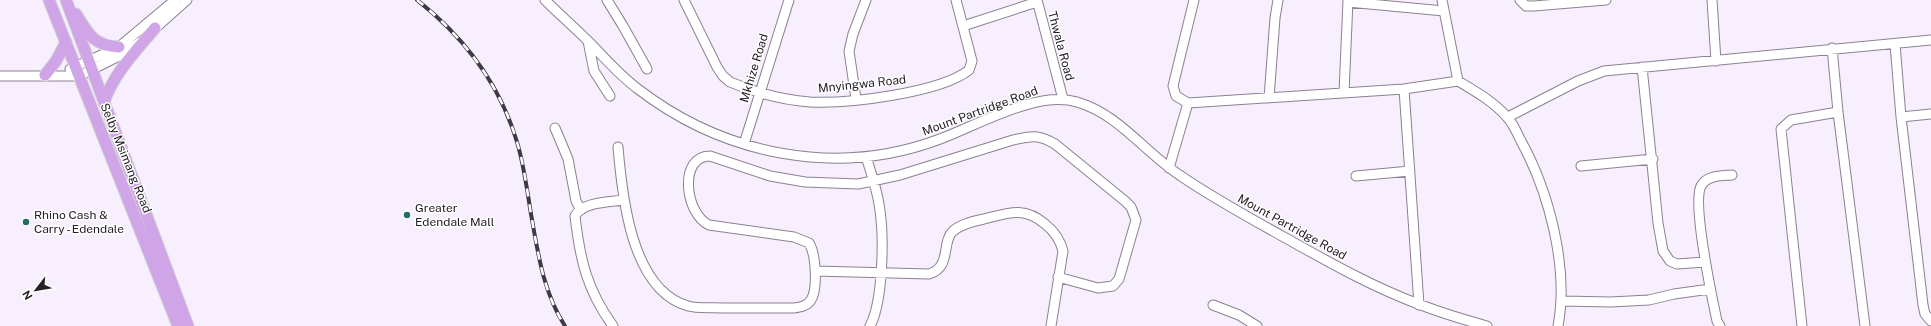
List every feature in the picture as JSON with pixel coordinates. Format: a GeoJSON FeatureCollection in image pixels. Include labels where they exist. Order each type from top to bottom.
{"type":"FeatureCollection","features":[{"type":"Feature","properties":{"kind":"main road","name":"Selby Msimang Road"},"geometry":{"type":"LineString","coordinates":[[49,0],[178,326]]}},
{"type":"Feature","properties":{"kind":"main road","name":"Selby Msimang Road"},"geometry":{"type":"LineString","coordinates":[[67,0],[90,66],[188,326]]}},
{"type":"Feature","properties":{"kind":"main road"},"geometry":{"type":"LineString","coordinates":[[67,0],[92,38],[102,44],[119,47]]}},
{"type":"Feature","properties":{"kind":"main road"},"geometry":{"type":"LineString","coordinates":[[104,102],[108,90],[120,70],[155,28]]}},
{"type":"Feature","properties":{"kind":"main road"},"geometry":{"type":"LineString","coordinates":[[45,75],[56,61],[66,42]]}},
{"type":"Feature","properties":{"kind":"street"},"geometry":{"type":"LineString","coordinates":[[90,66],[119,47],[175,0]]}},
{"type":"Feature","properties":{"kind":"street"},"geometry":{"type":"LineString","coordinates":[[0,76],[60,75],[77,71],[123,54],[188,0]]}},
{"type":"Feature","properties":{"kind":"street","name":"Mount Partridge Road"},"geometry":{"type":"LineString","coordinates":[[545,0],[636,87],[666,109],[692,124],[744,144],[779,154],[816,158],[866,157],[939,140],[992,117],[1049,99],[1063,99],[1090,106],[1103,113],[1169,168],[1236,211],[1336,266],[1419,305],[1468,323],[1487,326]]}},
{"type":"Feature","properties":{"kind":"street"},"geometry":{"type":"LineString","coordinates":[[607,0],[647,69]]}},
{"type":"Feature","properties":{"kind":"street","name":"Mkhize Road"},"geometry":{"type":"LineString","coordinates":[[744,144],[789,0]]}},
{"type":"Feature","properties":{"kind":"street"},"geometry":{"type":"LineString","coordinates":[[856,99],[850,50],[853,34],[866,0]]}},
{"type":"Feature","properties":{"kind":"street"},"geometry":{"type":"LineString","coordinates":[[956,0],[963,26],[1037,1]]}},
{"type":"Feature","properties":{"kind":"street"},"geometry":{"type":"LineString","coordinates":[[1194,0],[1173,86],[1176,96],[1188,103],[1404,89],[1458,81],[1484,98],[1508,117],[1529,155],[1544,191],[1559,264],[1562,301],[1558,326]]}},
{"type":"Feature","properties":{"kind":"street"},"geometry":{"type":"LineString","coordinates":[[1269,98],[1275,18],[1278,0]]}},
{"type":"Feature","properties":{"kind":"street"},"geometry":{"type":"LineString","coordinates":[[1442,0],[1458,81]]}},
{"type":"Feature","properties":{"kind":"street"},"geometry":{"type":"LineString","coordinates":[[1520,0],[1526,6],[1570,1],[1606,0]]}},
{"type":"Feature","properties":{"kind":"street"},"geometry":{"type":"LineString","coordinates":[[1712,0],[1716,60]]}},
{"type":"Feature","properties":{"kind":"street","name":"Mnyingwa Road"},"geometry":{"type":"LineString","coordinates":[[688,1],[723,76],[730,82],[739,86],[792,100],[810,102],[884,96],[911,91],[952,80],[969,70],[972,61],[963,26]]}},
{"type":"Feature","properties":{"kind":"street","name":"Thwala Road"},"geometry":{"type":"LineString","coordinates":[[1037,1],[1063,99]]}},
{"type":"Feature","properties":{"kind":"street"},"geometry":{"type":"LineString","coordinates":[[1344,93],[1348,1],[1444,11]]}},
{"type":"Feature","properties":{"kind":"street"},"geometry":{"type":"LineString","coordinates":[[1508,117],[1578,81],[1604,71],[1832,48],[1931,40]]}},
{"type":"Feature","properties":{"kind":"street"},"geometry":{"type":"LineString","coordinates":[[588,41],[594,71],[610,96]]}},
{"type":"Feature","properties":{"kind":"street"},"geometry":{"type":"LineString","coordinates":[[1895,44],[1901,118],[1923,305],[1925,314],[1931,321]]}},
{"type":"Feature","properties":{"kind":"street"},"geometry":{"type":"LineString","coordinates":[[1832,48],[1838,112],[1865,326]]}},
{"type":"Feature","properties":{"kind":"street"},"geometry":{"type":"LineString","coordinates":[[1642,67],[1653,159],[1658,223],[1663,251],[1670,262],[1677,264],[1705,262]]}},
{"type":"Feature","properties":{"kind":"street"},"geometry":{"type":"LineString","coordinates":[[1404,89],[1419,305]]}},
{"type":"Feature","properties":{"kind":"street"},"geometry":{"type":"LineString","coordinates":[[1169,168],[1188,103]]}},
{"type":"Feature","properties":{"kind":"street"},"geometry":{"type":"LineString","coordinates":[[1802,326],[1781,129],[1791,120],[1838,112]]}},
{"type":"Feature","properties":{"kind":"street"},"geometry":{"type":"LineString","coordinates":[[1901,118],[1931,114]]}},
{"type":"Feature","properties":{"kind":"street"},"geometry":{"type":"LineString","coordinates":[[555,128],[568,159],[576,201],[580,210]]}},
{"type":"Feature","properties":{"kind":"street"},"geometry":{"type":"LineString","coordinates":[[618,147],[623,200],[639,254],[651,277],[669,296],[687,305],[705,307],[802,307],[810,301],[813,296],[815,270],[811,247],[804,240],[709,225],[703,222],[694,210],[691,203],[689,185],[692,165],[701,158],[710,156],[770,176],[805,182],[858,184],[874,182],[1013,140],[1031,136],[1045,138],[1055,144],[1125,201],[1131,207],[1136,220],[1119,279],[1113,286],[1098,288],[1058,277]]}},
{"type":"Feature","properties":{"kind":"street"},"geometry":{"type":"LineString","coordinates":[[866,157],[874,182],[881,220],[881,272],[876,312],[870,326]]}},
{"type":"Feature","properties":{"kind":"street"},"geometry":{"type":"LineString","coordinates":[[1581,166],[1653,159]]}},
{"type":"Feature","properties":{"kind":"street"},"geometry":{"type":"LineString","coordinates":[[1356,176],[1410,171]]}},
{"type":"Feature","properties":{"kind":"street"},"geometry":{"type":"LineString","coordinates":[[1720,326],[1717,321],[1705,262],[1698,204],[1701,185],[1710,178],[1732,175]]}},
{"type":"Feature","properties":{"kind":"street"},"geometry":{"type":"LineString","coordinates":[[613,326],[597,301],[585,274],[575,216],[580,210],[597,204],[623,200]]}},
{"type":"Feature","properties":{"kind":"street"},"geometry":{"type":"LineString","coordinates":[[815,270],[924,274],[934,272],[942,264],[949,237],[954,230],[973,222],[1018,212],[1032,214],[1050,228],[1056,236],[1063,251],[1051,326]]}},
{"type":"Feature","properties":{"kind":"street"},"geometry":{"type":"LineString","coordinates":[[1562,301],[1611,302],[1649,300],[1674,294],[1710,289]]}},
{"type":"Feature","properties":{"kind":"street"},"geometry":{"type":"LineString","coordinates":[[1213,305],[1239,315],[1258,326]]}},
{"type":"Feature","properties":{"kind":"railway"},"geometry":{"type":"LineString","coordinates":[[417,0],[434,14],[465,46],[490,82],[501,101],[517,142],[542,272],[551,300],[565,326]]}},
{"type":"Feature","properties":{"kind":"place","name":"Greater Edendale Mall"},"geometry":{"type":"Point","coordinates":[407,215]}},
{"type":"Feature","properties":{"kind":"place","name":"Rhino Cash & Carry - Edendale"},"geometry":{"type":"Point","coordinates":[26,222]}}]}
